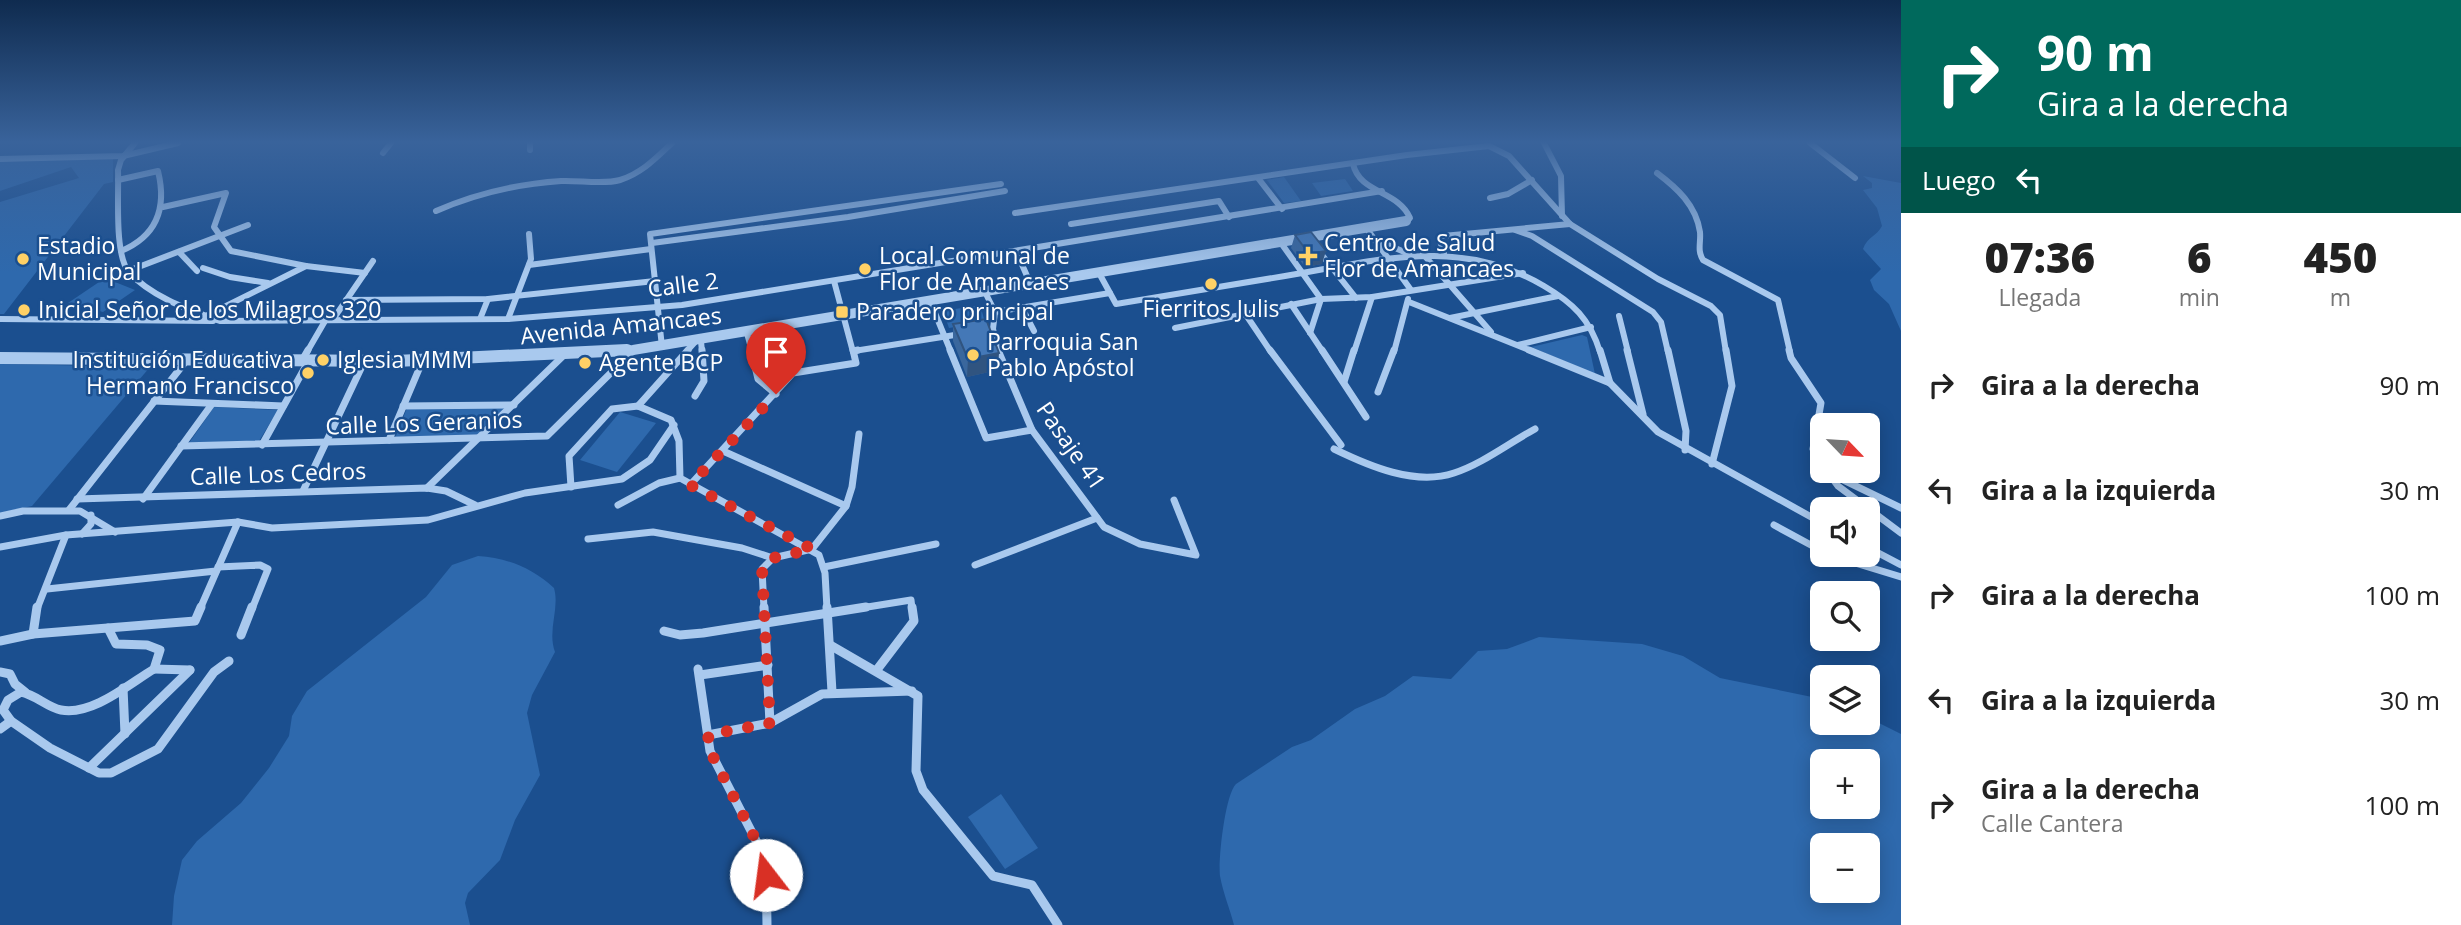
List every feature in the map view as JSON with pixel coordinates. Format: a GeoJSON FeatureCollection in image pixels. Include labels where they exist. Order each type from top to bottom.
{"type":"FeatureCollection","features":[{"type":"Feature","properties":{"kind":"street"},"geometry":{"type":"LineString","coordinates":[[118,186],[121,251],[128,271],[248,225]]}},
{"type":"Feature","properties":{"kind":"street"},"geometry":{"type":"LineString","coordinates":[[121,251],[142,242],[158,223],[163,207],[163,186]]}},
{"type":"Feature","properties":{"kind":"street"},"geometry":{"type":"LineString","coordinates":[[436,211],[475,194],[519,186]]}},
{"type":"Feature","properties":{"kind":"street"},"geometry":{"type":"LineString","coordinates":[[662,346],[655,307],[650,234],[986,186]]}},
{"type":"Feature","properties":{"kind":"street"},"geometry":{"type":"LineString","coordinates":[[1015,213],[1201,186]]}},
{"type":"Feature","properties":{"kind":"street"},"geometry":{"type":"LineString","coordinates":[[1264,186],[1282,209]]}},
{"type":"Feature","properties":{"kind":"street"},"geometry":{"type":"LineString","coordinates":[[1371,186],[1393,194],[1407,209],[1410,218],[1406,221]]}},
{"type":"Feature","properties":{"kind":"street"},"geometry":{"type":"LineString","coordinates":[[1490,198],[1508,194],[1521,186]]}},
{"type":"Feature","properties":{"kind":"street"},"geometry":{"type":"LineString","coordinates":[[1537,186],[1570,224],[1658,279],[1712,306],[1720,315],[1732,386],[1712,464]]}},
{"type":"Feature","properties":{"kind":"street"},"geometry":{"type":"LineString","coordinates":[[1561,186],[1562,217]]}},
{"type":"Feature","properties":{"kind":"street"},"geometry":{"type":"LineString","coordinates":[[1674,186],[1686,195],[1700,236],[1697,249],[1703,260],[1779,300],[1791,358],[1821,403],[1819,413]]}},
{"type":"Feature","properties":{"kind":"street"},"geometry":{"type":"LineString","coordinates":[[529,265],[1005,191]]}},
{"type":"Feature","properties":{"kind":"street","name":"Calle 2"},"geometry":{"type":"LineString","coordinates":[[128,271],[160,295],[220,321],[325,321],[334,318],[508,319],[655,307],[834,281],[1382,191]]}},
{"type":"Feature","properties":{"kind":"street"},"geometry":{"type":"LineString","coordinates":[[163,207],[226,192],[214,227],[231,251],[306,266],[365,273]]}},
{"type":"Feature","properties":{"kind":"street"},"geometry":{"type":"LineString","coordinates":[[1071,224],[1219,201],[1229,217]]}},
{"type":"Feature","properties":{"kind":"street","name":"Avenida Amancaes"},"geometry":{"type":"LineString","coordinates":[[0,358],[422,362],[634,350],[1406,221]]}},
{"type":"Feature","properties":{"kind":"street"},"geometry":{"type":"LineString","coordinates":[[1444,253],[1440,236],[1570,224]]}},
{"type":"Feature","properties":{"kind":"street"},"geometry":{"type":"LineString","coordinates":[[1367,229],[1390,259],[1409,291],[1409,302],[1391,363],[1378,392]]}},
{"type":"Feature","properties":{"kind":"street"},"geometry":{"type":"LineString","coordinates":[[1515,230],[1532,236],[1620,291],[1653,312],[1661,322],[1686,430],[1685,450]]}},
{"type":"Feature","properties":{"kind":"street"},"geometry":{"type":"LineString","coordinates":[[508,319],[529,265],[529,233]]}},
{"type":"Feature","properties":{"kind":"street"},"geometry":{"type":"LineString","coordinates":[[1309,238],[1356,299]]}},
{"type":"Feature","properties":{"kind":"street"},"geometry":{"type":"LineString","coordinates":[[1375,239],[1411,255]]}},
{"type":"Feature","properties":{"kind":"street"},"geometry":{"type":"LineString","coordinates":[[1281,243],[1321,299]]}},
{"type":"Feature","properties":{"kind":"street"},"geometry":{"type":"LineString","coordinates":[[1016,251],[1031,285]]}},
{"type":"Feature","properties":{"kind":"street"},"geometry":{"type":"LineString","coordinates":[[178,252],[200,269],[268,284]]}},
{"type":"Feature","properties":{"kind":"street"},"geometry":{"type":"LineString","coordinates":[[1099,273],[1116,304],[1411,255],[1444,253],[1493,261],[1523,273],[1580,310],[1591,327],[1610,383]]}},
{"type":"Feature","properties":{"kind":"street"},"geometry":{"type":"LineString","coordinates":[[1423,254],[1494,336]]}},
{"type":"Feature","properties":{"kind":"street"},"geometry":{"type":"LineString","coordinates":[[334,318],[373,261]]}},
{"type":"Feature","properties":{"kind":"street"},"geometry":{"type":"LineString","coordinates":[[206,316],[306,266]]}},
{"type":"Feature","properties":{"kind":"street"},"geometry":{"type":"LineString","coordinates":[[1175,328],[1244,312],[1321,299],[1372,298],[1448,283],[1523,273]]}},
{"type":"Feature","properties":{"kind":"street"},"geometry":{"type":"LineString","coordinates":[[346,300],[488,299],[655,281]]}},
{"type":"Feature","properties":{"kind":"street"},"geometry":{"type":"LineString","coordinates":[[690,485],[793,373],[856,363],[834,281]]}},
{"type":"Feature","properties":{"kind":"street"},"geometry":{"type":"LineString","coordinates":[[985,292],[995,312],[1110,293]]}},
{"type":"Feature","properties":{"kind":"street"},"geometry":{"type":"LineString","coordinates":[[1450,318],[1559,295]]}},
{"type":"Feature","properties":{"kind":"street"},"geometry":{"type":"LineString","coordinates":[[1344,382],[1372,298]]}},
{"type":"Feature","properties":{"kind":"street"},"geometry":{"type":"LineString","coordinates":[[480,319],[488,299]]}},
{"type":"Feature","properties":{"kind":"street"},"geometry":{"type":"LineString","coordinates":[[1310,333],[1321,299]]}},
{"type":"Feature","properties":{"kind":"street"},"geometry":{"type":"LineString","coordinates":[[930,301],[986,438],[1032,430]]}},
{"type":"Feature","properties":{"kind":"street"},"geometry":{"type":"LineString","coordinates":[[1409,302],[1610,383],[1658,432],[1685,450],[1810,517]]}},
{"type":"Feature","properties":{"kind":"street"},"geometry":{"type":"LineString","coordinates":[[1291,304],[1366,417]]}},
{"type":"Feature","properties":{"kind":"street"},"geometry":{"type":"LineString","coordinates":[[1022,308],[1034,331]]}},
{"type":"Feature","properties":{"kind":"street","name":"Pasaje 41"},"geometry":{"type":"LineString","coordinates":[[995,312],[993,329],[1000,360],[1032,430],[1104,527],[1140,544],[1196,555],[1174,500]]}},
{"type":"Feature","properties":{"kind":"street"},"geometry":{"type":"LineString","coordinates":[[1244,312],[1338,447],[1383,469],[1442,477],[1455,473],[1535,429]]}},
{"type":"Feature","properties":{"kind":"street"},"geometry":{"type":"LineString","coordinates":[[1619,316],[1643,415]]}},
{"type":"Feature","properties":{"kind":"street"},"geometry":{"type":"LineString","coordinates":[[0,319],[220,321]]}},
{"type":"Feature","properties":{"kind":"street"},"geometry":{"type":"LineString","coordinates":[[262,444],[284,406],[325,321]]}},
{"type":"Feature","properties":{"kind":"street"},"geometry":{"type":"LineString","coordinates":[[1518,345],[1591,327]]}},
{"type":"Feature","properties":{"kind":"street"},"geometry":{"type":"LineString","coordinates":[[981,331],[993,329]]}},
{"type":"Feature","properties":{"kind":"street"},"geometry":{"type":"LineString","coordinates":[[747,333],[758,379],[776,394]]}},
{"type":"Feature","properties":{"kind":"street"},"geometry":{"type":"LineString","coordinates":[[853,351],[969,333]]}},
{"type":"Feature","properties":{"kind":"street"},"geometry":{"type":"LineString","coordinates":[[695,396],[704,381],[699,341]]}},
{"type":"Feature","properties":{"kind":"street"},"geometry":{"type":"LineString","coordinates":[[638,406],[699,341]]}},
{"type":"Feature","properties":{"kind":"street","name":"Calle Los Geranios"},"geometry":{"type":"LineString","coordinates":[[181,446],[552,434],[634,350]]}},
{"type":"Feature","properties":{"kind":"street"},"geometry":{"type":"LineString","coordinates":[[427,488],[564,356]]}},
{"type":"Feature","properties":{"kind":"street"},"geometry":{"type":"LineString","coordinates":[[69,510],[186,361]]}},
{"type":"Feature","properties":{"kind":"street"},"geometry":{"type":"LineString","coordinates":[[303,491],[365,362]]}},
{"type":"Feature","properties":{"kind":"street"},"geometry":{"type":"LineString","coordinates":[[389,440],[422,362]]}},
{"type":"Feature","properties":{"kind":"street"},"geometry":{"type":"LineString","coordinates":[[154,401],[284,406]]}},
{"type":"Feature","properties":{"kind":"street"},"geometry":{"type":"LineString","coordinates":[[143,499],[212,404]]}},
{"type":"Feature","properties":{"kind":"street"},"geometry":{"type":"LineString","coordinates":[[403,406],[514,405]]}},
{"type":"Feature","properties":{"kind":"street"},"geometry":{"type":"LineString","coordinates":[[571,487],[568,461],[572,452],[612,409],[638,406],[665,416],[674,425],[679,441],[680,478]]}},
{"type":"Feature","properties":{"kind":"street"},"geometry":{"type":"LineString","coordinates":[[0,547],[66,535],[238,522],[272,528],[428,520],[476,506],[605,483],[631,475],[649,460],[674,425]]}},
{"type":"Feature","properties":{"kind":"street"},"geometry":{"type":"LineString","coordinates":[[588,539],[653,532],[742,548],[773,558],[812,549],[846,506],[859,434]]}},
{"type":"Feature","properties":{"kind":"street"},"geometry":{"type":"LineString","coordinates":[[723,451],[846,506]]}},
{"type":"Feature","properties":{"kind":"street"},"geometry":{"type":"LineString","coordinates":[[618,505],[659,483],[680,478],[812,549],[824,567],[832,692]]}},
{"type":"Feature","properties":{"kind":"street"},"geometry":{"type":"LineString","coordinates":[[1836,483],[1901,533]]}},
{"type":"Feature","properties":{"kind":"street"},"geometry":{"type":"LineString","coordinates":[[1850,483],[1901,508]]}},
{"type":"Feature","properties":{"kind":"street","name":"Calle Los Cedros"},"geometry":{"type":"LineString","coordinates":[[77,499],[427,488],[446,491],[476,506]]}},
{"type":"Feature","properties":{"kind":"street"},"geometry":{"type":"LineString","coordinates":[[0,516],[23,511],[69,510],[91,515],[116,532]]}},
{"type":"Feature","properties":{"kind":"street"},"geometry":{"type":"LineString","coordinates":[[82,534],[91,524],[91,515]]}},
{"type":"Feature","properties":{"kind":"street"},"geometry":{"type":"LineString","coordinates":[[975,565],[1097,518]]}},
{"type":"Feature","properties":{"kind":"street"},"geometry":{"type":"LineString","coordinates":[[0,641],[33,634],[195,621],[238,522]]}},
{"type":"Feature","properties":{"kind":"street"},"geometry":{"type":"LineString","coordinates":[[1774,526],[1810,545]]}},
{"type":"Feature","properties":{"kind":"street"},"geometry":{"type":"LineString","coordinates":[[33,634],[37,608],[47,589],[66,535]]}},
{"type":"Feature","properties":{"kind":"street"},"geometry":{"type":"LineString","coordinates":[[824,567],[936,544]]}},
{"type":"Feature","properties":{"kind":"street"},"geometry":{"type":"LineString","coordinates":[[1880,554],[1901,565]]}},
{"type":"Feature","properties":{"kind":"street"},"geometry":{"type":"LineString","coordinates":[[770,723],[762,569],[773,558]]}},
{"type":"Feature","properties":{"kind":"street"},"geometry":{"type":"LineString","coordinates":[[47,589],[260,565],[268,569],[241,635]]}},
{"type":"Feature","properties":{"kind":"street"},"geometry":{"type":"LineString","coordinates":[[1867,567],[1901,578]]}},
{"type":"Feature","properties":{"kind":"street"},"geometry":{"type":"LineString","coordinates":[[664,631],[680,635],[911,600],[915,621],[876,671]]}},
{"type":"Feature","properties":{"kind":"street"},"geometry":{"type":"LineString","coordinates":[[108,628],[116,645],[147,645],[160,650],[154,669]]}},
{"type":"Feature","properties":{"kind":"street"},"geometry":{"type":"LineString","coordinates":[[830,645],[912,691],[920,702],[916,771],[923,790],[993,876],[1032,885],[1058,925]]}},
{"type":"Feature","properties":{"kind":"street"},"geometry":{"type":"LineString","coordinates":[[15,684],[3,710],[10,721],[50,748],[99,773],[111,773],[158,749],[214,672],[229,661]]}},
{"type":"Feature","properties":{"kind":"street"},"geometry":{"type":"LineString","coordinates":[[767,925],[766,860],[710,751],[699,672],[768,665]]}},
{"type":"Feature","properties":{"kind":"street"},"geometry":{"type":"LineString","coordinates":[[0,672],[10,674],[15,684],[25,692],[35,694],[59,710],[66,711],[86,707],[154,669],[190,670],[89,768]]}},
{"type":"Feature","properties":{"kind":"street"},"geometry":{"type":"LineString","coordinates":[[123,688],[125,734]]}},
{"type":"Feature","properties":{"kind":"street"},"geometry":{"type":"LineString","coordinates":[[708,735],[770,723],[811,698],[832,692],[912,691]]}},
{"type":"Feature","properties":{"kind":"street"},"geometry":{"type":"LineString","coordinates":[[5,701],[25,692]]}},
{"type":"Feature","properties":{"kind":"street"},"geometry":{"type":"LineString","coordinates":[[0,729],[10,721]]}},
{"type":"Feature","properties":{"kind":"shaded area","name":"Estadio Municipal"},"geometry":{"type":"Polygon","coordinates":[[[0,186],[14,186],[0,191],[0,186]]]}},
{"type":"Feature","properties":{"kind":"shaded area","name":"Estadio Municipal"},"geometry":{"type":"Polygon","coordinates":[[[52,186],[102,186],[4,314],[0,314],[0,202],[52,186]]]}},
{"type":"Feature","properties":{"kind":"shaded area"},"geometry":{"type":"Polygon","coordinates":[[[1272,186],[1290,186],[1301,201],[1284,203],[1272,186]]]}},
{"type":"Feature","properties":{"kind":"shaded area"},"geometry":{"type":"Polygon","coordinates":[[[1314,186],[1350,186],[1353,191],[1321,196],[1314,186]]]}},
{"type":"Feature","properties":{"kind":"shaded area"},"geometry":{"type":"Polygon","coordinates":[[[1901,186],[1901,331],[1889,304],[1874,290],[1870,280],[1881,269],[1863,249],[1882,226],[1877,208],[1863,190],[1901,186]]]}},
{"type":"Feature","properties":{"kind":"shaded area"},"geometry":{"type":"Polygon","coordinates":[[[105,278],[135,290],[103,312],[68,303],[105,278]]]}},
{"type":"Feature","properties":{"kind":"shaded area"},"geometry":{"type":"Polygon","coordinates":[[[980,305],[985,322],[949,328],[943,311],[980,305]]]}},
{"type":"Feature","properties":{"kind":"shaded area"},"geometry":{"type":"Polygon","coordinates":[[[1582,335],[1587,337],[1595,374],[1531,347],[1582,335]]]}},
{"type":"Feature","properties":{"kind":"shaded area"},"geometry":{"type":"Polygon","coordinates":[[[0,364],[150,367],[32,506],[0,513],[0,364]]]}},
{"type":"Feature","properties":{"kind":"shaded area"},"geometry":{"type":"Polygon","coordinates":[[[214,407],[278,410],[259,441],[189,443],[214,407]]]}},
{"type":"Feature","properties":{"kind":"shaded area"},"geometry":{"type":"Polygon","coordinates":[[[407,408],[505,408],[479,435],[395,438],[407,408]]]}},
{"type":"Feature","properties":{"kind":"shaded area"},"geometry":{"type":"Polygon","coordinates":[[[620,412],[656,423],[617,472],[580,460],[620,412]]]}},
{"type":"Feature","properties":{"kind":"shaded area"},"geometry":{"type":"Polygon","coordinates":[[[478,556],[519,565],[554,588],[556,604],[552,636],[555,652],[532,695],[527,713],[540,775],[515,820],[500,860],[468,893],[465,903],[470,925],[172,925],[174,896],[182,860],[197,841],[241,803],[269,768],[289,736],[292,716],[307,691],[426,597],[452,565],[478,556]]]}},
{"type":"Feature","properties":{"kind":"shaded area"},"geometry":{"type":"Polygon","coordinates":[[[1539,637],[1642,644],[1683,656],[1720,678],[1810,697],[1810,735],[1880,735],[1880,724],[1901,734],[1901,925],[1234,925],[1221,882],[1220,868],[1226,814],[1236,784],[1292,747],[1311,740],[1355,709],[1385,696],[1413,676],[1451,679],[1478,651],[1507,649],[1539,637]]]}},
{"type":"Feature","properties":{"kind":"shaded area"},"geometry":{"type":"Polygon","coordinates":[[[1001,794],[1038,848],[1005,869],[968,817],[1001,794]]]}},
{"type":"Feature","properties":{"kind":"building"},"geometry":{"type":"Polygon","coordinates":[[[1311,232],[1326,251],[1309,254],[1295,235],[1311,232]]]}},
{"type":"Feature","properties":{"kind":"building"},"geometry":{"type":"Polygon","coordinates":[[[986,319],[999,353],[968,359],[953,324],[986,319]]]}},
{"type":"Feature","properties":{"kind":"place","name":"Centro de Salud Flor de Amancaes"},"geometry":{"type":"Point","coordinates":[1308,256]}},
{"type":"Feature","properties":{"kind":"place","name":"Estadio Municipal"},"geometry":{"type":"Point","coordinates":[23,259]}},
{"type":"Feature","properties":{"kind":"place","name":"Local Comunal de Flor de Amancaes"},"geometry":{"type":"Point","coordinates":[865,269]}},
{"type":"Feature","properties":{"kind":"place","name":"Fierritos Julis"},"geometry":{"type":"Point","coordinates":[1211,284]}},
{"type":"Feature","properties":{"kind":"place","name":"Inicial Señor de los Milagros 320"},"geometry":{"type":"Point","coordinates":[24,310]}},
{"type":"Feature","properties":{"kind":"place","name":"Paradero principal"},"geometry":{"type":"Point","coordinates":[842,312]}},
{"type":"Feature","properties":{"kind":"place","name":"Parroquia San Pablo Apóstol"},"geometry":{"type":"Point","coordinates":[973,355]}},
{"type":"Feature","properties":{"kind":"place","name":"Iglesia MMM"},"geometry":{"type":"Point","coordinates":[323,360]}},
{"type":"Feature","properties":{"kind":"place","name":"Agente BCP"},"geometry":{"type":"Point","coordinates":[585,363]}},
{"type":"Feature","properties":{"kind":"place","name":"Institución Educativa Hermano Francisco"},"geometry":{"type":"Point","coordinates":[308,373]}},
{"type":"Feature","properties":{"kind":"route"},"geometry":{"type":"LineString","coordinates":[[766,875],[766,860],[710,751],[708,735],[770,723],[762,569],[773,558],[812,549],[690,485],[776,394]]}}]}
